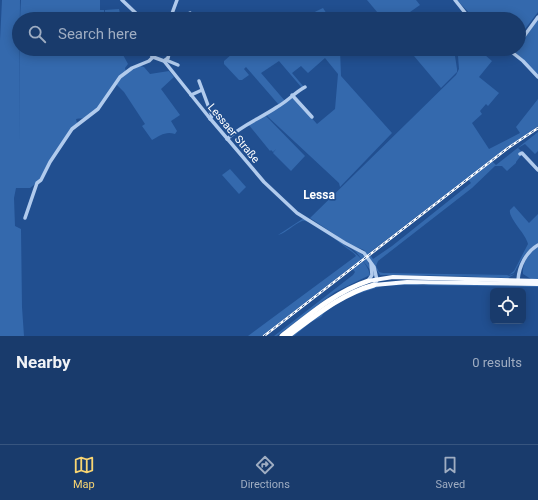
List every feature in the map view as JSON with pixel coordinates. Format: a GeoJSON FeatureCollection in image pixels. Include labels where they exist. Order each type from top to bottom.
{"type":"FeatureCollection","features":[{"type":"Feature","properties":{"kind":"highway"},"geometry":{"type":"LineString","coordinates":[[282,336],[334,297],[350,288],[368,281]]}},
{"type":"Feature","properties":{"kind":"highway"},"geometry":{"type":"LineString","coordinates":[[288,336],[354,291],[374,285]]}},
{"type":"Feature","properties":{"kind":"main road"},"geometry":{"type":"LineString","coordinates":[[368,281],[393,277],[538,280]]}},
{"type":"Feature","properties":{"kind":"main road"},"geometry":{"type":"LineString","coordinates":[[512,283],[518,280]]}},
{"type":"Feature","properties":{"kind":"main road"},"geometry":{"type":"LineString","coordinates":[[374,285],[407,282],[538,284]]}},
{"type":"Feature","properties":{"kind":"street"},"geometry":{"type":"LineString","coordinates":[[122,0],[135,12]]}},
{"type":"Feature","properties":{"kind":"street"},"geometry":{"type":"LineString","coordinates":[[173,12],[177,0]]}},
{"type":"Feature","properties":{"kind":"street"},"geometry":{"type":"LineString","coordinates":[[455,0],[464,12]]}},
{"type":"Feature","properties":{"kind":"street"},"geometry":{"type":"LineString","coordinates":[[526,33],[538,17]]}},
{"type":"Feature","properties":{"kind":"street"},"geometry":{"type":"LineString","coordinates":[[165,60],[167,56]]}},
{"type":"Feature","properties":{"kind":"street"},"geometry":{"type":"LineString","coordinates":[[518,56],[538,77]]}},
{"type":"Feature","properties":{"kind":"street"},"geometry":{"type":"LineString","coordinates":[[25,218],[37,183],[71,131],[98,109],[120,77],[132,68],[149,61],[153,57],[178,65]]}},
{"type":"Feature","properties":{"kind":"street","name":"Lessaer Straße"},"geometry":{"type":"LineString","coordinates":[[165,60],[210,119],[257,175],[297,213],[364,253],[371,263],[377,279]]}},
{"type":"Feature","properties":{"kind":"street"},"geometry":{"type":"LineString","coordinates":[[199,81],[211,115],[210,119]]}},
{"type":"Feature","properties":{"kind":"street"},"geometry":{"type":"LineString","coordinates":[[227,139],[241,128],[278,107],[292,95],[305,87]]}},
{"type":"Feature","properties":{"kind":"street"},"geometry":{"type":"LineString","coordinates":[[191,95],[202,90]]}},
{"type":"Feature","properties":{"kind":"street"},"geometry":{"type":"LineString","coordinates":[[292,95],[312,117]]}},
{"type":"Feature","properties":{"kind":"street"},"geometry":{"type":"LineString","coordinates":[[520,154],[522,153],[538,170]]}},
{"type":"Feature","properties":{"kind":"street"},"geometry":{"type":"LineString","coordinates":[[518,280],[519,273],[527,255],[538,245]]}},
{"type":"Feature","properties":{"kind":"street"},"geometry":{"type":"LineString","coordinates":[[368,281],[372,275],[371,263]]}},
{"type":"Feature","properties":{"kind":"street"},"geometry":{"type":"LineString","coordinates":[[376,273],[385,278]]}},
{"type":"Feature","properties":{"kind":"street"},"geometry":{"type":"LineString","coordinates":[[374,285],[377,279]]}},
{"type":"Feature","properties":{"kind":"shaded area"},"geometry":{"type":"Polygon","coordinates":[[[2,0],[20,0],[20,12],[12,12],[12,56],[20,56],[19,145],[20,56],[124,56],[128,64],[125,68],[126,72],[108,97],[91,114],[83,118],[76,119],[77,123],[39,181],[30,188],[16,188],[14,198],[15,226],[21,229],[24,336],[0,336],[0,40],[2,0]]]}},
{"type":"Feature","properties":{"kind":"shaded area"},"geometry":{"type":"Polygon","coordinates":[[[21,0],[100,0],[100,10],[104,10],[104,12],[20,12],[21,0]]]}},
{"type":"Feature","properties":{"kind":"shaded area"},"geometry":{"type":"Polygon","coordinates":[[[367,0],[416,0],[420,5],[410,12],[377,12],[367,0]]]}},
{"type":"Feature","properties":{"kind":"shaded area"},"geometry":{"type":"Polygon","coordinates":[[[457,0],[538,0],[538,12],[526,28],[526,12],[468,12],[457,0]]]}},
{"type":"Feature","properties":{"kind":"shaded area"},"geometry":{"type":"Polygon","coordinates":[[[323,8],[326,12],[315,12],[323,8]]]}},
{"type":"Feature","properties":{"kind":"shaded area"},"geometry":{"type":"Polygon","coordinates":[[[119,9],[120,12],[105,12],[105,10],[119,9]]]}},
{"type":"Feature","properties":{"kind":"shaded area"},"geometry":{"type":"Polygon","coordinates":[[[538,19],[538,75],[519,56],[526,56],[526,36],[538,19]]]}},
{"type":"Feature","properties":{"kind":"shaded area"},"geometry":{"type":"Polygon","coordinates":[[[230,56],[340,56],[341,76],[392,133],[340,187],[339,183],[266,115],[292,98],[294,98],[317,124],[335,109],[338,74],[325,58],[308,73],[301,66],[292,73],[304,87],[302,88],[279,61],[261,73],[285,101],[279,105],[246,67],[244,69],[249,75],[242,80],[239,80],[224,64],[224,61],[230,56]]]}},
{"type":"Feature","properties":{"kind":"shaded area"},"geometry":{"type":"Polygon","coordinates":[[[414,56],[455,56],[457,72],[441,88],[414,56]]]}},
{"type":"Feature","properties":{"kind":"shaded area"},"geometry":{"type":"Polygon","coordinates":[[[458,56],[486,56],[492,61],[479,77],[499,93],[488,106],[486,104],[480,111],[482,114],[472,123],[489,149],[520,133],[516,127],[538,99],[538,126],[491,160],[496,165],[538,132],[538,151],[535,154],[525,144],[518,148],[522,154],[516,163],[507,171],[502,166],[495,166],[472,188],[378,261],[376,266],[379,272],[383,273],[509,275],[514,271],[528,244],[510,213],[510,210],[514,206],[529,223],[538,214],[538,243],[526,253],[514,273],[507,276],[380,275],[364,250],[349,244],[310,218],[456,75],[459,69],[458,56]],[[467,178],[369,253],[373,259],[392,246],[471,183],[467,178]]]}},
{"type":"Feature","properties":{"kind":"shaded area"},"geometry":{"type":"Polygon","coordinates":[[[140,66],[144,67],[150,74],[169,71],[174,77],[161,89],[180,115],[171,121],[177,131],[175,134],[165,134],[152,140],[142,126],[145,124],[124,92],[116,84],[126,74],[140,66]]]}},
{"type":"Feature","properties":{"kind":"shaded area"},"geometry":{"type":"Polygon","coordinates":[[[265,115],[305,156],[291,171],[273,153],[276,149],[273,152],[271,150],[270,151],[248,124],[265,115]]]}},
{"type":"Feature","properties":{"kind":"shaded area"},"geometry":{"type":"Polygon","coordinates":[[[230,169],[246,187],[239,194],[222,175],[230,169]]]}},
{"type":"Feature","properties":{"kind":"shaded area"},"geometry":{"type":"Polygon","coordinates":[[[304,218],[311,223],[302,221],[278,235],[304,218]]]}},
{"type":"Feature","properties":{"kind":"shaded area"},"geometry":{"type":"Polygon","coordinates":[[[329,235],[360,258],[370,275],[335,292],[277,336],[274,336],[353,275],[355,272],[351,267],[262,336],[248,336],[356,256],[329,235]]]}},
{"type":"Feature","properties":{"kind":"shaded area"},"geometry":{"type":"Polygon","coordinates":[[[538,246],[538,279],[531,279],[523,274],[523,270],[529,255],[538,246]]]}},
{"type":"Feature","properties":{"kind":"shaded area"},"geometry":{"type":"Polygon","coordinates":[[[351,248],[359,252],[367,259],[371,271],[356,252],[351,248]]]}},
{"type":"Feature","properties":{"kind":"shaded area"},"geometry":{"type":"Polygon","coordinates":[[[515,274],[508,278],[429,275],[509,276],[515,274]]]}},
{"type":"Feature","properties":{"kind":"shaded area"},"geometry":{"type":"Polygon","coordinates":[[[411,283],[423,285],[435,283],[538,285],[538,287],[382,286],[351,296],[338,303],[294,336],[290,336],[332,305],[356,293],[368,289],[381,286],[392,284],[411,283]]]}},
{"type":"Feature","properties":{"kind":"railway"},"geometry":{"type":"LineString","coordinates":[[264,336],[508,148],[538,128]]}},
{"type":"Feature","properties":{"kind":"district","name":"Lessa"},"geometry":{"type":"Point","coordinates":[319,195]}}]}
